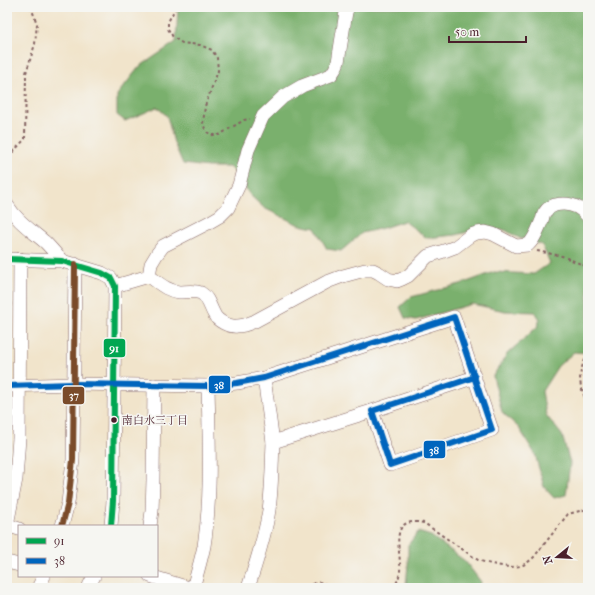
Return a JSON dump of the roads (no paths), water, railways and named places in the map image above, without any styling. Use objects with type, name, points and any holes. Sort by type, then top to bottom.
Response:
[{"type":"street","points":[[149,276],[151,264],[163,246],[220,216],[228,208],[239,185],[248,150],[263,116],[283,97],[302,86],[330,75],[335,69],[338,62],[348,7]]},
{"type":"street","points":[[149,276],[168,290],[200,293],[206,297],[214,316],[220,321],[229,325],[246,325],[256,322],[327,282],[343,276],[365,270],[373,270],[379,272],[388,279],[397,281],[408,276],[428,256],[455,247],[477,233],[485,232],[493,234],[516,246],[528,245],[534,238],[545,211],[552,206],[569,204],[583,211],[588,217]]},
{"type":"street","points":[[7,205],[22,224],[45,242],[62,260]]},
{"type":"street","points":[[18,529],[7,525],[16,479],[20,438],[13,386],[13,259],[62,260],[102,273],[111,278],[115,286],[113,501],[111,525]]},
{"type":"street","points":[[62,525],[68,503],[73,460],[75,264]]},
{"type":"street","points":[[115,286],[149,276]]},
{"type":"street","points":[[13,386],[73,384],[208,386],[238,383],[264,378],[454,317],[492,430],[390,465],[372,411]]},
{"type":"street","points":[[273,442],[475,377]]},
{"type":"street","points":[[248,588],[264,534],[269,511],[272,474],[273,442],[264,378]]},
{"type":"street","points":[[150,525],[153,480],[154,385]]},
{"type":"street","points":[[194,588],[204,547],[208,511],[208,386]]},
{"type":"street","points":[[7,562],[18,565]]},
{"type":"street","points":[[38,588],[44,577]]},
{"type":"street","points":[[88,588],[94,577]]},
{"type":"street","points":[[153,577],[190,588]]},
{"type":"place","name":"南白水三丁目","points":[[114,420]]}]
